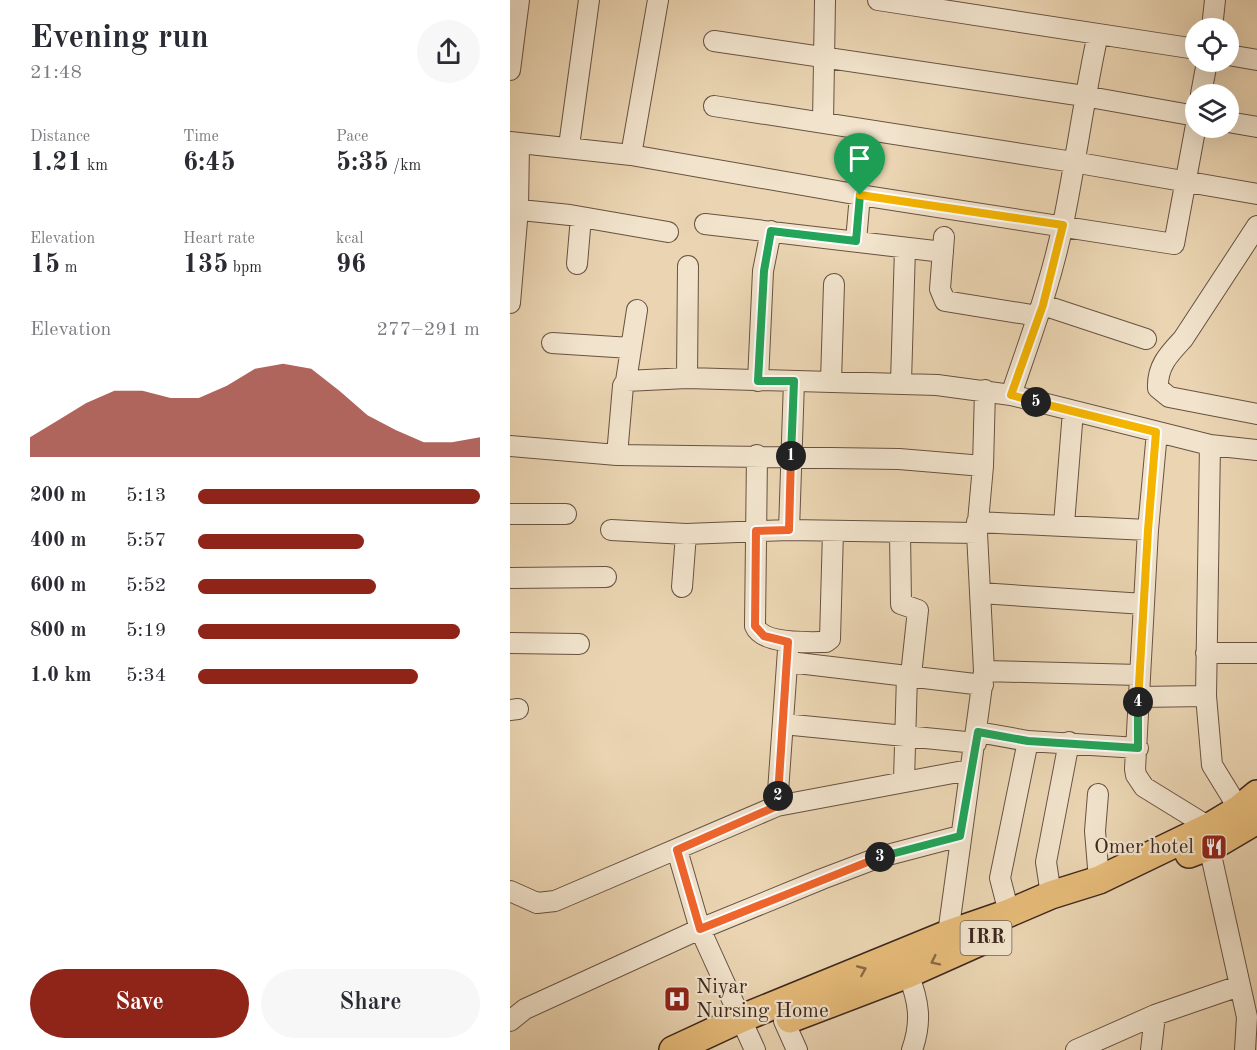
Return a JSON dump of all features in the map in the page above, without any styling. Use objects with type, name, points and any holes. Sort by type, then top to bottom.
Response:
[{"type":"highway","name":"IRR","points":[[673,1050],[748,1034],[908,974],[978,941],[1043,917],[1209,836],[1251,807]]},
{"type":"highway","name":"IRR","points":[[712,1050],[948,934],[1009,913],[1051,895],[1099,880],[1209,836]]},
{"type":"street","points":[[510,70],[519,0]]},
{"type":"street","points":[[569,146],[589,0]]},
{"type":"street","points":[[631,155],[658,0]]},
{"type":"street","points":[[823,122],[825,0]]},
{"type":"street","points":[[878,0],[1185,47]]},
{"type":"street","points":[[1213,18],[1215,0]]},
{"type":"street","points":[[1011,395],[1040,310],[1063,225],[1084,96],[1098,34]]},
{"type":"street","points":[[714,41],[1084,96],[1185,114]]},
{"type":"street","points":[[1239,57],[1257,60]]},
{"type":"street","points":[[714,106],[1073,162],[1257,194]]},
{"type":"street","points":[[1239,124],[1257,127]]},
{"type":"street","points":[[510,303],[514,143],[569,146],[631,155],[674,165],[1174,244],[1194,138]]},
{"type":"street","points":[[856,241],[860,195]]},
{"type":"street","points":[[514,209],[581,217],[668,232]]},
{"type":"street","points":[[577,264],[581,217]]},
{"type":"street","points":[[705,224],[905,248],[944,245],[940,289],[945,301],[1040,310],[1146,339]]},
{"type":"street","points":[[1257,226],[1183,339],[1159,369],[1158,381],[1158,388],[1169,397],[1257,414]]},
{"type":"street","points":[[758,381],[764,271],[771,231]]},
{"type":"street","points":[[902,382],[905,248]]},
{"type":"street","points":[[687,378],[688,266]]},
{"type":"street","points":[[831,381],[834,284]]},
{"type":"street","points":[[609,454],[626,381],[637,310]]},
{"type":"street","points":[[552,343],[631,348]]},
{"type":"street","points":[[626,381],[687,378],[902,382],[985,390],[1210,445],[1257,450]]},
{"type":"street","points":[[789,530],[794,381]]},
{"type":"street","points":[[948,934],[969,770],[977,738],[984,678],[977,528],[983,466],[985,390]]},
{"type":"street","points":[[1064,524],[1073,411]]},
{"type":"street","points":[[1156,432],[1139,675],[1136,775],[1144,787],[1209,836],[1239,986],[1252,1017],[1245,1050]]},
{"type":"street","points":[[1210,445],[1206,696],[1212,765],[1251,807]]},
{"type":"street","points":[[510,446],[609,454],[898,459],[983,466]]},
{"type":"street","points":[[757,455],[755,626],[764,636],[788,642],[826,642],[830,639],[833,531]]},
{"type":"street","points":[[510,514],[566,514]]},
{"type":"street","points":[[611,530],[686,534],[789,530],[900,533],[1064,524],[1148,530]]},
{"type":"street","points":[[900,533],[901,604],[918,610],[909,675],[904,738],[904,780]]},
{"type":"street","points":[[682,587],[686,534]]},
{"type":"street","points":[[510,578],[606,577]]},
{"type":"street","points":[[980,593],[1144,604]]},
{"type":"street","points":[[777,806],[789,662],[788,642]]},
{"type":"street","points":[[510,643],[579,644]]},
{"type":"street","points":[[1206,653],[1257,653]]},
{"type":"street","points":[[789,662],[909,675],[984,678],[1139,675]]},
{"type":"street","points":[[1138,697],[1206,696]]},
{"type":"street","points":[[783,724],[904,738],[977,738],[1138,748]]},
{"type":"street","points":[[1009,913],[1000,878],[1028,741]]},
{"type":"street","points":[[1051,895],[1046,862],[1069,742]]},
{"type":"street","points":[[518,895],[537,903],[555,902],[777,806],[904,780],[969,770]]},
{"type":"street","points":[[1098,794],[1095,831],[1099,880]]},
{"type":"street","points":[[517,1015],[700,929],[880,857],[960,836]]},
{"type":"street","points":[[677,850],[700,929],[748,1034]]},
{"type":"street","points":[[908,974],[919,1000],[916,1039],[912,1050]]},
{"type":"street","points":[[1082,1049],[1111,1042],[1155,1015],[1239,986]]},
{"type":"street","points":[[1151,1050],[1155,1015]]},
{"type":"street","points":[[784,1021],[797,1050]]},
{"type":"place","name":"Omer hotel","points":[[1214,847]]},
{"type":"place","name":"Niyar Nursing Home","points":[[677,999]]},
{"type":"route","points":[[860,195],[1063,225],[1043,305],[1011,395],[1156,432],[1139,675],[1138,748],[1028,741],[978,732],[969,770],[960,836],[880,857],[700,929],[677,850],[777,806],[789,662],[788,642],[764,636],[757,631],[755,626],[756,531],[789,530],[794,381],[758,381],[764,271],[771,231],[856,241],[860,195]]}]
